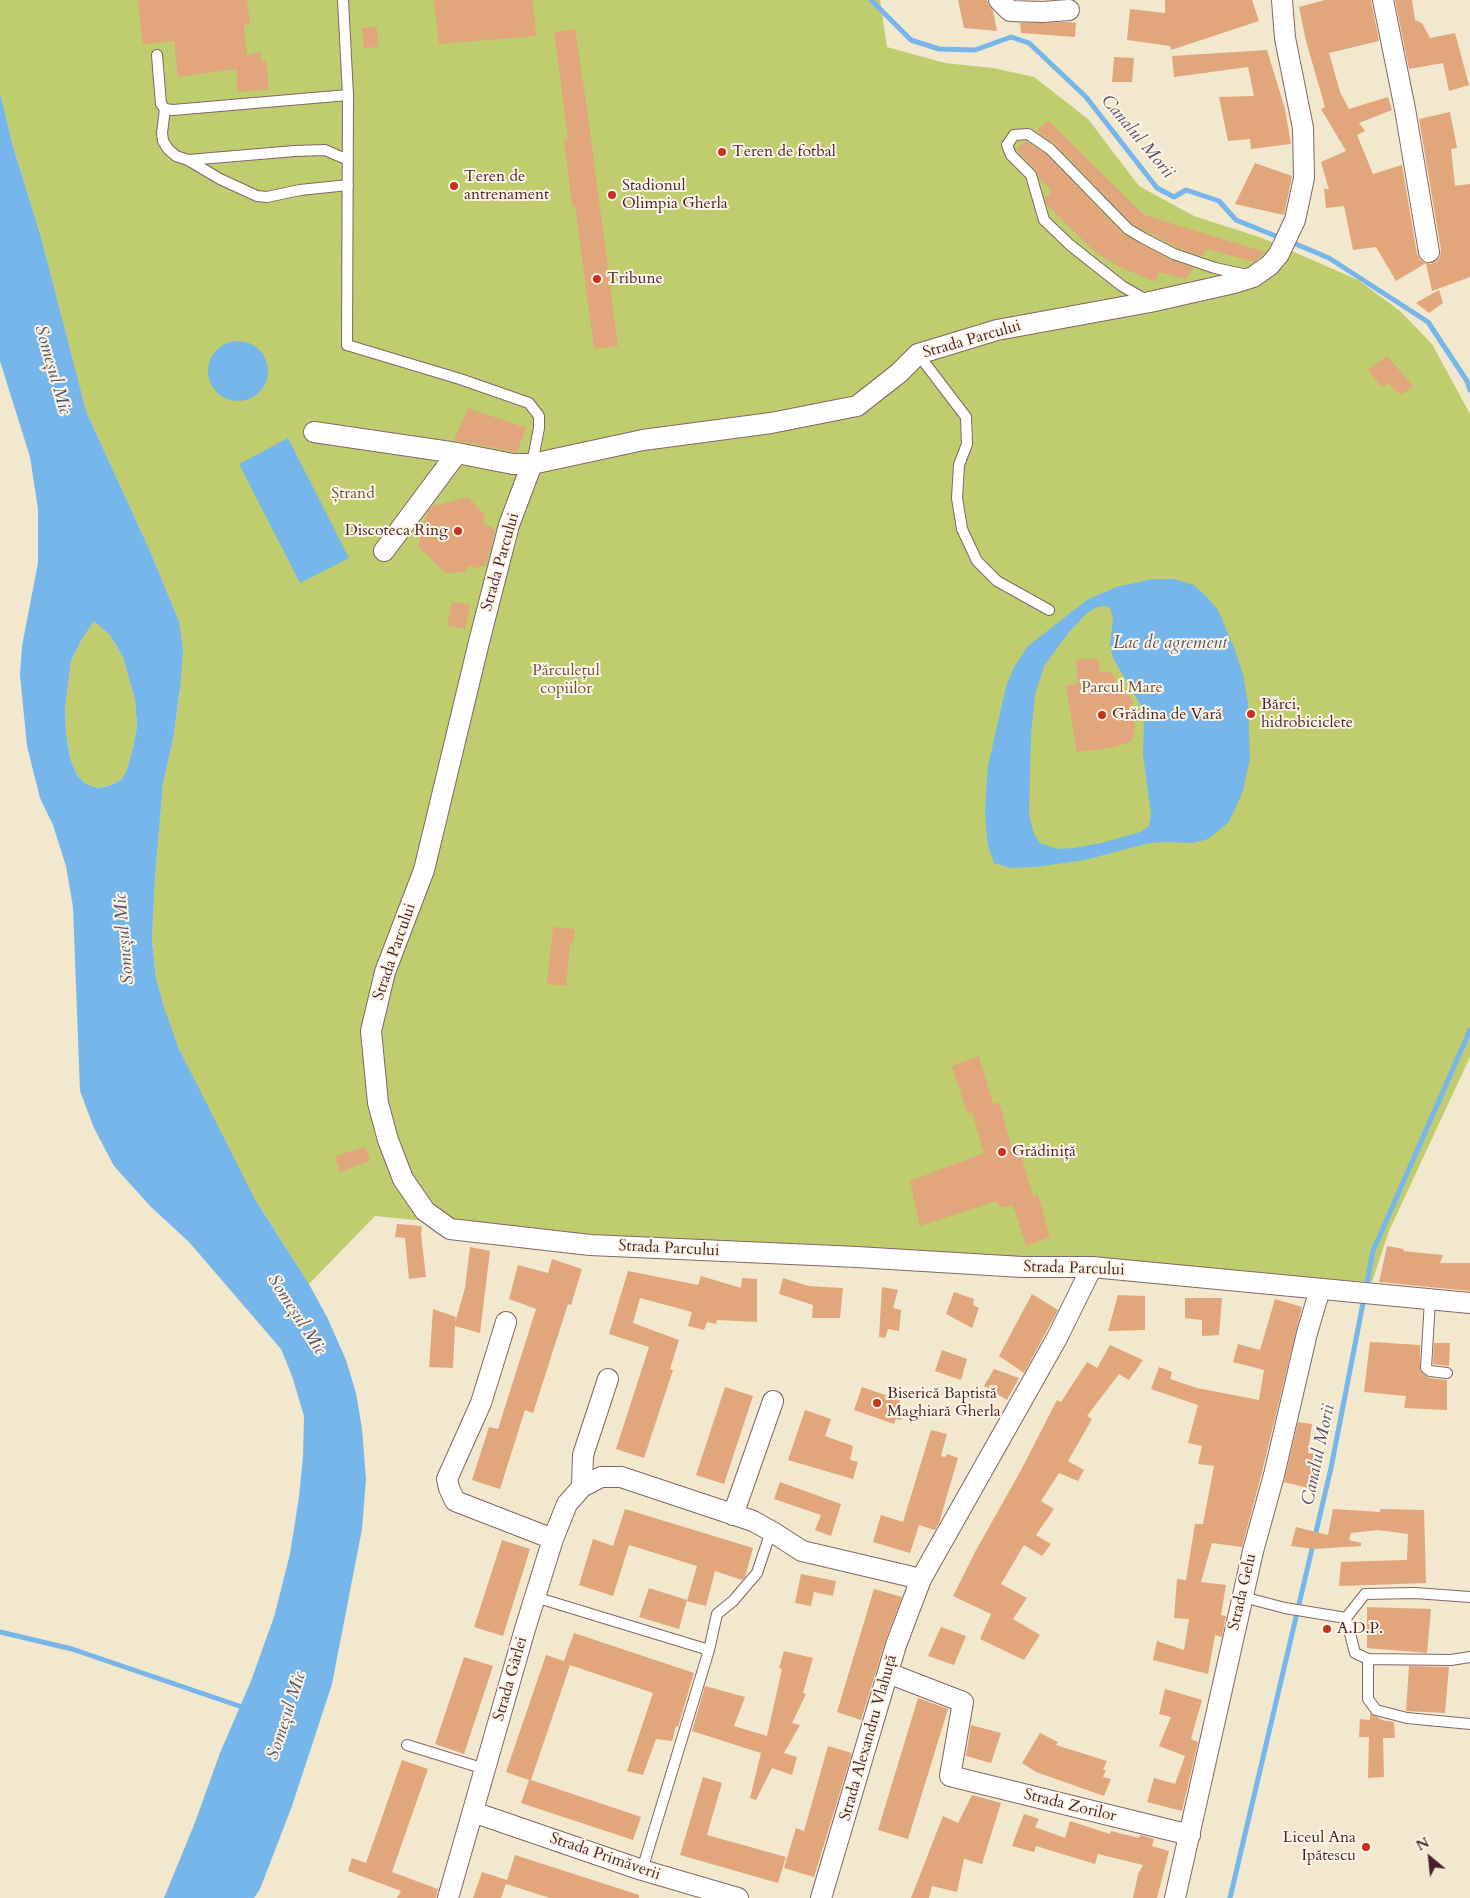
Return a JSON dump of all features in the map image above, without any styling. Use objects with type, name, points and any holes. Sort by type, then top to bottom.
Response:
[{"type":"street","points":[[999,0],[1010,11],[1043,12],[1069,10]]},
{"type":"street","name":"Strada Parcului","points":[[1282,0],[1285,38],[1303,128],[1304,178],[1295,220],[1279,254],[1270,265],[1252,276],[1234,283],[1150,302],[997,330],[918,354],[899,373],[857,406],[772,422],[643,440],[532,464],[510,524],[474,660],[424,870],[385,972],[371,1031],[378,1103],[388,1140],[403,1179],[425,1211],[450,1230],[590,1245],[857,1257],[1022,1267],[1092,1268],[1470,1303]]},
{"type":"street","points":[[1383,0],[1429,252]]},
{"type":"street","points":[[314,432],[457,453],[512,464],[532,464]]},
{"type":"street","points":[[384,551],[457,453]]},
{"type":"street","name":"Strada Alexandru Vlahuță","points":[[821,1898],[896,1645],[921,1579],[1057,1338],[1092,1268]]},
{"type":"street","name":"Strada Gelu","points":[[1175,1898],[1243,1597],[1307,1333],[1329,1290]]},
{"type":"street","points":[[506,1322],[482,1403],[447,1479],[455,1500],[553,1539]]},
{"type":"street","points":[[582,1487],[583,1455],[608,1378]]},
{"type":"street","points":[[773,1401],[733,1516],[754,1521],[802,1551],[921,1579]]},
{"type":"street","name":"Strada Gârlei","points":[[448,1898],[535,1597],[553,1539],[567,1504],[582,1487],[601,1477],[621,1478],[733,1516]]},
{"type":"street","name":"Strada Zorilor","points":[[888,1673],[963,1702],[950,1776],[1190,1835]]},
{"type":"street","name":"Strada Primăverii","points":[[473,1812],[642,1870],[690,1892],[738,1898]]},
{"type":"lane","points":[[343,0],[348,95],[348,345],[460,379],[529,403],[539,416],[539,428],[532,464]]},
{"type":"lane","points":[[157,55],[161,104],[165,109],[163,141],[176,156],[188,160],[220,179],[262,197],[300,190],[348,185]]},
{"type":"lane","points":[[165,109],[183,110],[348,95]]},
{"type":"lane","points":[[1150,302],[1115,280],[1070,245],[1044,220],[1031,175],[1012,155],[1007,145],[1014,135],[1028,134],[1050,149],[1128,229],[1143,238],[1190,260],[1252,276]]},
{"type":"lane","points":[[188,160],[295,150],[325,150],[348,160]]},
{"type":"lane","points":[[918,354],[966,417],[967,444],[959,465],[957,498],[962,530],[977,561],[997,582],[1049,610]]},
{"type":"lane","points":[[1430,1300],[1426,1368],[1430,1371],[1447,1373]]},
{"type":"lane","points":[[642,1870],[709,1650],[717,1614],[733,1601],[757,1573],[771,1531]]},
{"type":"lane","points":[[1346,1618],[1366,1594],[1415,1593],[1470,1597]]},
{"type":"lane","points":[[535,1597],[709,1650]]},
{"type":"lane","points":[[1243,1597],[1285,1608],[1346,1618]]},
{"type":"lane","points":[[1346,1618],[1355,1653],[1368,1659],[1451,1660],[1470,1657]]},
{"type":"lane","points":[[1368,1659],[1368,1698],[1376,1710],[1407,1718],[1470,1724]]},
{"type":"lane","points":[[407,1745],[487,1763]]},
{"type":"green space","name":"Parcul Mare","points":[[0,0],[880,0],[887,47],[945,63],[993,68],[1034,77],[1088,119],[1139,186],[1194,216],[1262,238],[1358,280],[1400,311],[1432,344],[1470,414],[1470,1057],[1389,1231],[1372,1282],[618,1240],[375,1216],[309,1284],[256,1201],[213,1118],[179,1049],[163,1005],[156,977],[152,941],[155,879],[163,784],[173,740],[180,689],[179,621],[150,551],[86,411],[41,237],[13,146],[0,93]]},
{"type":"green space","points":[[94,620],[110,635],[123,657],[135,700],[137,726],[133,748],[122,779],[109,786],[98,788],[86,784],[77,775],[70,758],[65,709],[71,661]]},
{"type":"water","name":"Someșul Mic","points":[[0,93],[13,146],[41,237],[86,411],[150,551],[179,621],[183,651],[180,689],[173,740],[163,784],[152,941],[156,977],[163,1004],[179,1049],[256,1201],[309,1284],[327,1317],[346,1360],[356,1393],[362,1429],[366,1479],[362,1529],[332,1684],[292,1806],[260,1889],[254,1898],[164,1898],[194,1825],[220,1753],[251,1681],[274,1617],[290,1554],[299,1497],[303,1457],[304,1416],[292,1376],[281,1349],[189,1242],[151,1207],[114,1166],[94,1128],[80,1091],[73,907],[66,866],[53,825],[40,798],[27,746],[20,675],[22,646],[38,563],[38,509],[30,457],[0,361]],"holes":[[[94,621],[110,635],[123,657],[135,700],[137,726],[133,748],[122,779],[109,786],[98,788],[86,784],[77,775],[70,758],[65,709],[71,661],[82,639]]]},
{"type":"water","points":[[232,341],[244,341],[255,346],[263,354],[268,365],[266,383],[255,396],[244,401],[232,401],[221,396],[213,388],[208,377],[208,365],[213,354],[221,346]]},
{"type":"water","points":[[288,438],[349,558],[300,583],[239,464]]},
{"type":"water","name":"Lac de agrement","points":[[1153,579],[1174,579],[1194,585],[1218,610],[1243,674],[1248,703],[1250,758],[1243,791],[1229,822],[1208,839],[1193,843],[1161,842],[1145,844],[1085,860],[1035,867],[1011,868],[994,863],[988,846],[986,827],[985,809],[988,766],[1006,687],[1014,667],[1028,646],[1087,600],[1116,587]],"holes":[[[1105,606],[1110,608],[1113,618],[1110,645],[1113,658],[1140,704],[1144,719],[1143,754],[1151,814],[1149,826],[1140,832],[1101,843],[1057,849],[1040,843],[1034,834],[1029,815],[1031,735],[1035,695],[1044,666],[1070,631],[1087,613],[1097,607]]]},
{"type":"building","points":[[138,0],[247,0],[250,25],[244,25],[247,55],[261,51],[261,61],[266,60],[269,90],[237,92],[237,69],[178,77],[174,41],[143,45]]},
{"type":"building","points":[[434,0],[533,0],[536,36],[439,44]]},
{"type":"building","points":[[958,0],[987,0],[993,11],[997,31],[964,28]]},
{"type":"building","points":[[1165,0],[1252,0],[1259,21],[1171,50],[1170,46],[1127,40],[1130,9],[1165,13]]},
{"type":"building","points":[[1325,0],[1371,0],[1379,41],[1329,53],[1340,92],[1349,109],[1388,97],[1392,110],[1359,123],[1365,131],[1357,135],[1373,174],[1402,165],[1417,254],[1420,260],[1426,263],[1396,281],[1376,247],[1353,250],[1344,206],[1326,208],[1324,188],[1329,190],[1321,162],[1346,151],[1321,109],[1325,107],[1306,41],[1299,7]]},
{"type":"building","points":[[1395,0],[1412,0],[1415,20],[1422,23],[1430,38],[1455,33],[1469,85],[1449,91],[1443,63],[1409,69]]},
{"type":"building","points":[[1020,23],[1076,23],[1075,37],[1021,33]]},
{"type":"building","points":[[377,27],[378,47],[364,48],[362,28]]},
{"type":"building","points":[[575,29],[618,346],[594,349],[575,206],[572,206],[564,139],[568,139],[554,32]]},
{"type":"building","points":[[1267,50],[1285,109],[1291,144],[1251,149],[1250,139],[1228,141],[1219,97],[1254,96],[1248,67],[1174,77],[1172,56]]},
{"type":"building","points":[[1114,57],[1134,58],[1132,82],[1112,82]]},
{"type":"building","points":[[1450,112],[1457,148],[1451,149],[1455,186],[1470,184],[1470,277],[1432,291],[1426,263],[1431,264],[1437,261],[1441,250],[1419,119]]},
{"type":"building","points":[[1049,121],[1144,215],[1265,252],[1254,262],[1207,249],[1202,256],[1177,248],[1132,224],[1055,144],[1036,131]]},
{"type":"building","points":[[1025,141],[1046,154],[1124,235],[1171,260],[1194,268],[1186,279],[1159,272],[1156,282],[1122,268],[1097,254],[1047,205],[1045,200],[1052,191],[1039,178],[1036,170],[1016,149]]},
{"type":"building","points":[[1255,163],[1292,176],[1284,215],[1235,204]]},
{"type":"building","points":[[1439,290],[1443,303],[1429,313],[1416,303]]},
{"type":"building","points":[[1387,356],[1413,386],[1401,395],[1388,383],[1382,387],[1368,370]]},
{"type":"building","points":[[468,408],[526,428],[517,452],[454,440]]},
{"type":"building","name":"Discoteca Ring","points":[[468,497],[485,515],[483,524],[492,527],[495,532],[487,562],[486,565],[477,568],[468,566],[466,572],[445,573],[418,546],[428,511],[433,506]]},
{"type":"building","points":[[452,602],[470,605],[465,629],[447,625]]},
{"type":"building","name":"Grădina de Vară","points":[[1097,658],[1100,673],[1110,671],[1115,678],[1118,694],[1126,693],[1132,699],[1135,730],[1131,742],[1112,748],[1077,752],[1066,686],[1078,683],[1076,660]]},
{"type":"building","points":[[553,927],[575,929],[573,943],[570,943],[566,986],[547,984]]},
{"type":"building","name":"Grădiniță","points":[[979,1056],[993,1104],[999,1102],[1013,1151],[1019,1148],[1033,1196],[1038,1195],[1050,1237],[1026,1246],[1013,1205],[1000,1208],[997,1201],[920,1226],[910,1181],[984,1153],[972,1113],[967,1113],[952,1066]]},
{"type":"building","points":[[365,1147],[370,1161],[340,1172],[335,1156]]},
{"type":"building","points":[[397,1224],[422,1226],[421,1234],[426,1277],[409,1279],[405,1238],[395,1237]]},
{"type":"building","points":[[1387,1246],[1404,1249],[1403,1251],[1443,1255],[1440,1263],[1470,1263],[1470,1291],[1379,1282]]},
{"type":"building","points":[[470,1247],[490,1251],[480,1333],[455,1326],[453,1368],[429,1367],[433,1309],[456,1317],[455,1323],[465,1288]]},
{"type":"building","points":[[552,1259],[582,1269],[571,1305],[568,1304],[533,1413],[525,1410],[500,1489],[472,1480],[489,1427],[498,1429],[536,1309],[509,1299],[518,1265],[548,1273]]},
{"type":"building","points":[[628,1271],[698,1285],[701,1276],[741,1288],[742,1278],[757,1279],[757,1322],[717,1320],[716,1324],[707,1322],[704,1330],[688,1326],[692,1312],[640,1298],[633,1323],[679,1340],[670,1369],[673,1370],[644,1458],[616,1449],[649,1347],[609,1334]]},
{"type":"building","points":[[783,1278],[808,1286],[843,1288],[840,1318],[812,1318],[813,1305],[779,1294]]},
{"type":"building","points":[[882,1287],[898,1290],[893,1308],[901,1310],[899,1331],[888,1329],[885,1338],[879,1337]]},
{"type":"building","points":[[954,1292],[974,1299],[973,1305],[979,1308],[972,1328],[946,1314]]},
{"type":"building","points":[[1032,1294],[1058,1310],[1024,1373],[999,1356]]},
{"type":"building","points":[[1118,1295],[1145,1296],[1145,1330],[1108,1331]]},
{"type":"building","points":[[1185,1298],[1222,1298],[1219,1335],[1202,1336],[1202,1320],[1185,1318]]},
{"type":"building","points":[[1275,1299],[1302,1307],[1262,1472],[1242,1547],[1212,1543],[1201,1582],[1226,1585],[1221,1615],[1226,1616],[1222,1637],[1215,1635],[1208,1674],[1153,1660],[1157,1641],[1184,1650],[1189,1619],[1174,1618],[1177,1579],[1186,1580],[1195,1524],[1203,1524],[1214,1466],[1198,1464],[1202,1446],[1188,1443],[1198,1405],[1151,1389],[1159,1367],[1172,1372],[1170,1379],[1197,1388],[1259,1400],[1264,1370],[1233,1362],[1238,1344],[1260,1350]]},
{"type":"building","points":[[1370,1342],[1420,1345],[1420,1371],[1429,1378],[1447,1380],[1447,1410],[1404,1408],[1406,1396],[1364,1392]]},
{"type":"building","points":[[1434,1343],[1450,1343],[1449,1366],[1433,1364]]},
{"type":"building","points":[[1110,1345],[1143,1360],[1129,1380],[1119,1374],[1087,1416],[1092,1419],[1068,1461],[1084,1470],[1078,1481],[1059,1473],[1041,1501],[1054,1509],[1036,1535],[1051,1544],[1042,1556],[1024,1545],[1001,1584],[1027,1598],[1013,1619],[1040,1635],[1024,1660],[980,1639],[991,1614],[953,1596],[1057,1400],[1061,1402],[1087,1362],[1097,1368]]},
{"type":"building","points":[[942,1350],[967,1359],[961,1380],[935,1371]]},
{"type":"building","points":[[994,1369],[1019,1378],[1007,1400],[984,1386]]},
{"type":"building","points":[[725,1387],[753,1396],[724,1484],[696,1475]]},
{"type":"building","points":[[862,1387],[900,1400],[898,1406],[905,1409],[901,1420],[896,1419],[894,1424],[854,1410]]},
{"type":"building","points":[[805,1410],[831,1419],[825,1436],[853,1446],[850,1460],[858,1462],[853,1479],[788,1460]]},
{"type":"building","points":[[1298,1422],[1312,1424],[1308,1453],[1318,1454],[1313,1489],[1284,1482]]},
{"type":"building","points":[[931,1430],[947,1434],[941,1456],[945,1457],[947,1454],[958,1458],[939,1523],[935,1530],[919,1525],[910,1553],[873,1542],[881,1515],[903,1522]]},
{"type":"building","points":[[780,1482],[841,1504],[831,1536],[815,1530],[821,1515],[774,1499]]},
{"type":"building","points":[[625,1509],[753,1548],[745,1577],[742,1580],[715,1571],[706,1606],[687,1601],[697,1566],[629,1545],[613,1596],[579,1585],[593,1539],[613,1546]]},
{"type":"building","points":[[1333,1509],[1380,1512],[1380,1509],[1424,1510],[1426,1583],[1339,1586],[1341,1562],[1407,1560],[1408,1534],[1378,1530],[1351,1533],[1349,1540],[1361,1543],[1361,1546],[1314,1549],[1291,1546],[1296,1527],[1328,1535]]},
{"type":"building","points":[[502,1540],[530,1549],[503,1636],[474,1627]]},
{"type":"building","points":[[801,1574],[836,1581],[833,1596],[814,1592],[811,1606],[795,1603]]},
{"type":"building","points":[[649,1588],[687,1600],[679,1629],[639,1617]]},
{"type":"building","points":[[874,1589],[902,1597],[885,1642],[861,1720],[837,1712]]},
{"type":"building","points":[[1367,1607],[1431,1609],[1427,1653],[1367,1648]]},
{"type":"building","points":[[941,1627],[966,1636],[954,1665],[928,1656]]},
{"type":"building","points":[[574,1633],[694,1673],[672,1741],[656,1739],[643,1775],[627,1771],[653,1693],[570,1665],[531,1780],[641,1817],[633,1840],[521,1803],[529,1780],[506,1772],[546,1655],[564,1661]]},
{"type":"building","points":[[784,1651],[813,1658],[803,1693],[806,1694],[792,1723],[800,1725],[784,1753],[797,1757],[792,1775],[772,1768],[756,1800],[750,1798],[761,1753],[692,1731],[705,1686],[745,1697],[734,1726],[767,1736],[782,1669],[779,1668]]},
{"type":"building","points":[[464,1657],[493,1666],[464,1754],[435,1744]]},
{"type":"building","points":[[1409,1666],[1449,1667],[1445,1713],[1406,1711]]},
{"type":"building","points":[[1165,1689],[1202,1700],[1191,1739],[1198,1742],[1182,1811],[1147,1802],[1154,1778],[1175,1784],[1185,1756],[1159,1746],[1171,1717],[1159,1714]]},
{"type":"building","points":[[918,1698],[948,1709],[908,1839],[878,1830]]},
{"type":"building","points":[[1370,1713],[1382,1720],[1394,1722],[1395,1738],[1383,1738],[1384,1777],[1368,1778],[1369,1737],[1359,1737],[1360,1719],[1370,1720]]},
{"type":"building","points":[[971,1725],[1001,1733],[991,1763],[966,1756]]},
{"type":"building","points":[[1040,1733],[1058,1742],[1056,1745],[1107,1761],[1103,1770],[1106,1770],[1103,1777],[1111,1779],[1104,1796],[1036,1772],[1022,1763]]},
{"type":"building","points":[[828,1746],[852,1753],[814,1877],[784,1868],[796,1828],[804,1831]]},
{"type":"building","points":[[402,1760],[428,1769],[392,1872],[438,1889],[436,1898],[397,1898],[401,1891],[348,1871],[352,1858],[366,1863]]},
{"type":"building","points":[[703,1777],[722,1783],[707,1835],[786,1857],[778,1883],[680,1855]]},
{"type":"building","points":[[972,1795],[1001,1803],[982,1864],[964,1859],[957,1892],[932,1886],[929,1898],[911,1898],[943,1816],[958,1823]]},
{"type":"building","points":[[1024,1814],[1039,1819],[1035,1827],[1065,1838],[1070,1821],[1110,1834],[1111,1831],[1139,1838],[1140,1835],[1154,1839],[1152,1846],[1169,1851],[1157,1898],[1133,1898],[1138,1874],[1143,1865],[1098,1854],[1095,1864],[1036,1846],[1034,1852],[1012,1846]]},
{"type":"building","points":[[515,1855],[639,1895],[639,1898],[550,1898],[506,1884],[501,1898],[473,1898],[482,1872],[507,1880]]},
{"type":"waterway","name":"Canalul Morii","points":[[871,0],[911,40],[939,49],[975,50],[1011,37],[1029,43],[1086,97],[1157,188],[1174,197],[1186,190],[1219,201],[1236,220],[1283,239]]},
{"type":"waterway","name":"Canalul Morii","points":[[1291,242],[1329,258],[1428,322],[1467,381],[1470,390]]},
{"type":"waterway","name":"Canalul Morii","points":[[1366,1288],[1373,1251],[1470,1030]]},
{"type":"waterway","name":"Canalul Morii","points":[[1230,1898],[1331,1468],[1364,1298]]},
{"type":"waterway","points":[[0,1632],[72,1649],[245,1708]]},
{"type":"place","name":"Teren de fotbal","points":[[722,152]]},
{"type":"place","name":"Teren de antrenament","points":[[454,186]]},
{"type":"place","name":"Stadionul Olimpia Gherla","points":[[612,195]]},
{"type":"place","name":"Tribune","points":[[597,279]]},
{"type":"place","name":"Discoteca Ring","points":[[458,531]]},
{"type":"place","name":"Bărci, hidrobiciclete","points":[[1251,714]]},
{"type":"place","name":"Grădina de Vară","points":[[1102,715]]},
{"type":"place","name":"Grădiniță","points":[[1002,1152]]},
{"type":"place","name":"Biserică Baptistă Maghiară Gherla","points":[[877,1403]]},
{"type":"place","name":"A.D.P.","points":[[1327,1629]]},
{"type":"place","name":"Liceul Ana Ipătescu","points":[[1366,1847]]},
{"type":"park label","name":"Ștrand","points":[[353,494]]},
{"type":"park label","name":"Părculețul copiilor","points":[[566,680]]}]
